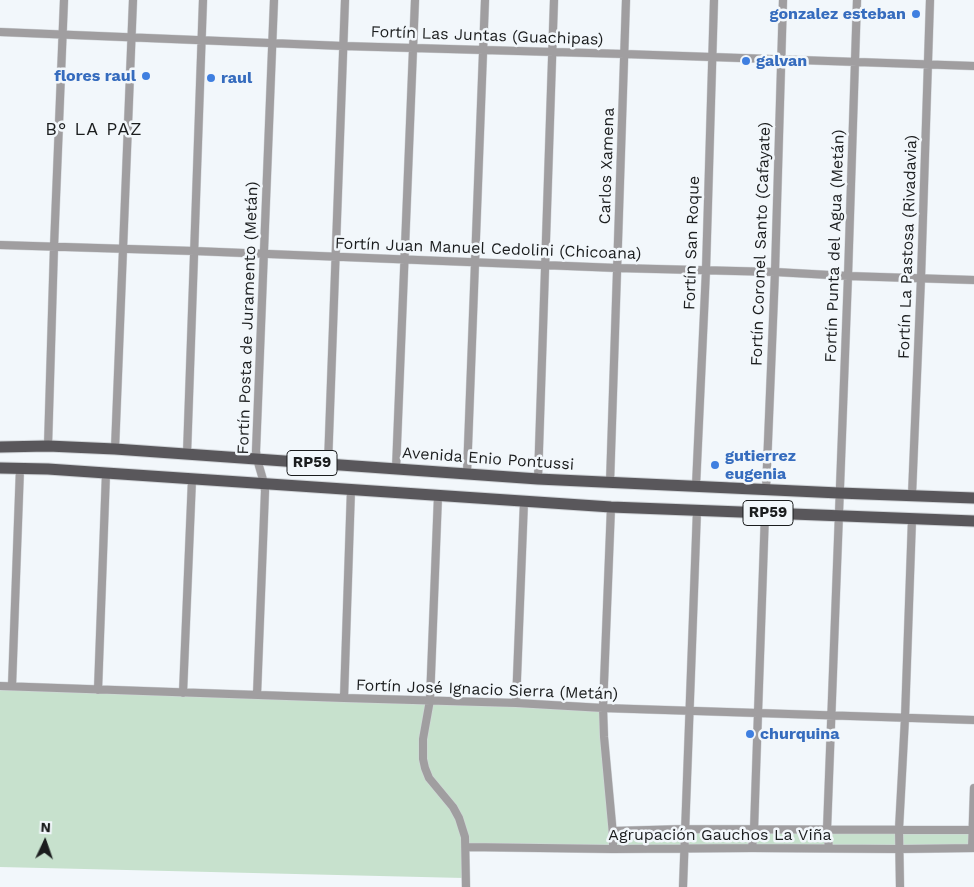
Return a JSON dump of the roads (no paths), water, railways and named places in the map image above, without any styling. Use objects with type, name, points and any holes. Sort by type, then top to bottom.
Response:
[{"type":"main road","name":"Avenida Enio Pontussi","points":[[0,447],[48,446],[115,449],[610,483],[974,498]]},
{"type":"main road","name":"RP59","points":[[0,468],[106,472],[611,507],[974,521]]},
{"type":"street","points":[[48,446],[64,0]]},
{"type":"street","points":[[115,449],[133,0]]},
{"type":"street","points":[[187,454],[203,0]]},
{"type":"street","name":"Fortín Posta de Juramento (Metán)","points":[[258,695],[265,491],[257,460],[256,441],[274,0]]},
{"type":"street","points":[[328,464],[345,0]]},
{"type":"street","points":[[396,469],[414,0]]},
{"type":"street","points":[[467,473],[485,0]]},
{"type":"street","points":[[538,479],[554,0]]},
{"type":"street","name":"Carlos Xamena","points":[[610,483],[626,0]]},
{"type":"street","name":"Fortín San Roque","points":[[696,486],[706,270],[714,0]]},
{"type":"street","name":"Fortín Coronel Santo (Cafayate)","points":[[766,490],[783,0]]},
{"type":"street","name":"Fortín Punta del Agua (Metán)","points":[[829,848],[827,830],[857,0]]},
{"type":"street","name":"Fortín La Pastosa (Rivadavia)","points":[[912,496],[930,0]]},
{"type":"street","name":"Fortín Las Juntas (Guachipas)","points":[[0,32],[343,46],[974,66]]},
{"type":"street","name":"Fortín Juan Manuel Cedolini (Chicoana)","points":[[0,245],[974,280]]},
{"type":"street","points":[[12,686],[20,468]]},
{"type":"street","points":[[98,690],[106,472]]},
{"type":"street","points":[[183,693],[192,479]]},
{"type":"street","points":[[344,698],[351,489]]},
{"type":"street","points":[[438,496],[430,700],[423,738],[423,759],[429,778],[453,807],[459,818],[465,837],[466,887]]},
{"type":"street","points":[[516,703],[524,502]]},
{"type":"street","points":[[611,507],[603,708],[613,849]]},
{"type":"street","points":[[683,887],[697,510]]},
{"type":"street","points":[[752,848],[765,513]]},
{"type":"street","points":[[900,887],[899,830],[912,518]]},
{"type":"street","name":"Fortín José Ignacio Sierra (Metán)","points":[[0,686],[974,720]]},
{"type":"street","points":[[973,848],[974,788]]},
{"type":"street","points":[[613,831],[685,829],[973,830]]},
{"type":"street","name":"Agrupación Gauchos La Viña","points":[[466,848],[973,848]]},
{"type":"place","name":"gonzalez esteban","points":[[916,14]]},
{"type":"place","name":"galvan","points":[[746,61]]},
{"type":"place","name":"flores raul","points":[[146,76]]},
{"type":"place","name":"raul","points":[[211,78]]},
{"type":"place","name":"gutierrez eugenia","points":[[715,465]]},
{"type":"place","name":"churquina","points":[[750,734]]},
{"type":"district","name":"B° LA PAZ","points":[[94,130]]}]
